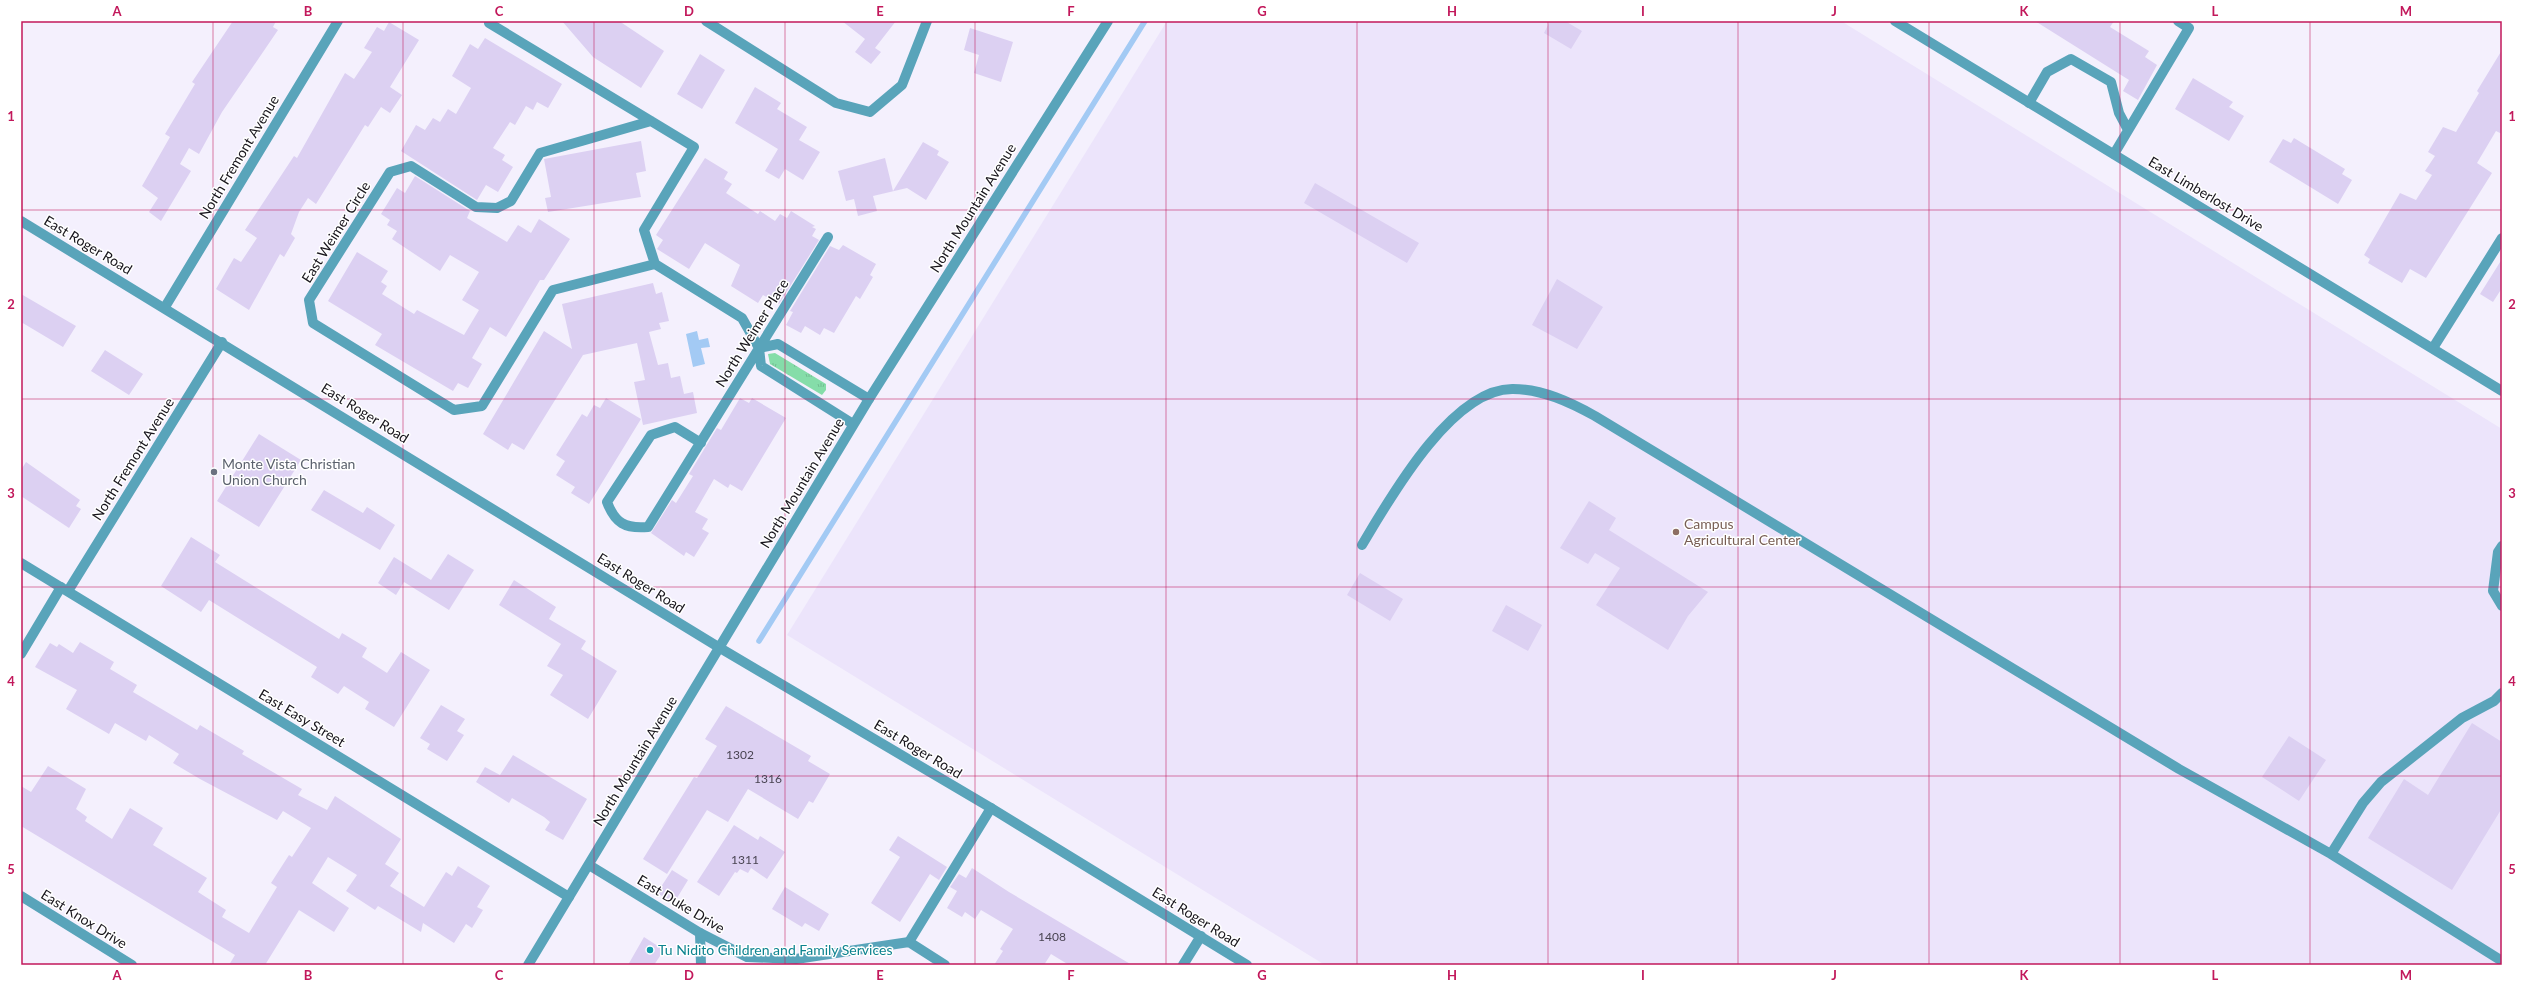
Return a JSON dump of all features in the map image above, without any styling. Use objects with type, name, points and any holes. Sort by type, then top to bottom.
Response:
[{"type":"street","name":"North Fremont Avenue","points":[[165,307],[338,21]]},
{"type":"street","points":[[706,21],[836,103],[870,112],[902,85],[927,21]]},
{"type":"street","name":"North Mountain Avenue","points":[[528,965],[720,648],[868,399],[1108,21]]},
{"type":"street","name":"East Limberlost Drive","points":[[1895,21],[2502,391]]},
{"type":"street","points":[[2114,154],[2189,28],[2178,21]]},
{"type":"street","points":[[489,23],[694,147],[644,230],[655,264],[742,318],[760,348],[761,366],[853,424]]},
{"type":"street","points":[[2029,103],[2047,72],[2070,59],[2111,82],[2119,113],[2128,130]]},
{"type":"street","name":"East Weimer Circle","points":[[651,121],[540,153],[511,201],[497,208],[476,207],[411,166],[390,172],[309,300],[313,323],[454,410],[482,406],[553,290],[655,264]]},
{"type":"street","name":"East Roger Road","points":[[21,221],[165,307],[720,648],[991,808],[1248,965]]},
{"type":"street","name":"North Weimer Place","points":[[701,443],[675,427],[651,435],[607,502],[613,516],[631,528],[648,527],[701,443],[760,348],[828,237]]},
{"type":"street","points":[[2433,348],[2502,238]]},
{"type":"street","name":"North Fremont Avenue","points":[[21,654],[222,342]]},
{"type":"street","points":[[760,348],[778,344],[868,399]]},
{"type":"street","points":[[1362,545],[1435,436],[1465,406],[1488,393],[1512,388],[1540,392],[1569,402],[1595,416],[2178,769],[2331,854],[2502,961]]},
{"type":"street","points":[[2502,546],[2498,552],[2493,591],[2502,606]]},
{"type":"street","name":"East Easy Street","points":[[21,563],[569,897]]},
{"type":"street","points":[[2331,854],[2363,803],[2381,782],[2462,718],[2502,694]]},
{"type":"street","points":[[946,965],[909,942],[991,808]]},
{"type":"street","name":"East Duke Drive","points":[[589,864],[700,933],[747,957],[796,959],[909,942]]},
{"type":"street","name":"East Knox Drive","points":[[21,896],[132,965]]},
{"type":"street","points":[[700,933],[701,965]]},
{"type":"street","points":[[1183,965],[1201,936]]},
{"type":"shaded area","name":"Campus Agricultural Center","points":[[1167,21],[1841,21],[2502,429],[2502,965],[1325,965],[787,635]]},
{"type":"green space","points":[[775,353],[826,384],[826,390],[822,395],[770,364],[768,354]]},
{"type":"water","points":[[697,331],[699,340],[708,338],[710,347],[701,348],[705,364],[693,367],[686,334]]},
{"type":"building","points":[[233,21],[276,21],[273,27],[278,30],[222,112],[199,154],[189,148],[180,164],[191,171],[161,221],[149,212],[158,198],[142,186],[170,137],[165,134],[195,84],[192,82]]},
{"type":"building","points":[[562,21],[619,21],[664,51],[641,88],[593,57]]},
{"type":"building","points":[[842,21],[896,21],[875,48],[881,52],[871,64],[855,52],[865,39]]},
{"type":"building","points":[[1550,21],[1565,21],[1582,31],[1571,49],[1544,33]]},
{"type":"building","points":[[2035,21],[2114,21],[2110,27],[2149,51],[2145,57],[2157,65],[2138,100],[2123,91],[2129,80]]},
{"type":"building","points":[[389,22],[419,40],[390,87],[402,95],[390,113],[381,107],[368,127],[365,125],[316,204],[308,198],[299,212],[291,234],[295,238],[284,257],[280,254],[249,310],[216,289],[234,258],[241,262],[257,238],[245,230],[294,156],[297,158],[345,73],[354,79],[372,52],[364,48],[377,27],[384,31]]},
{"type":"building","points":[[970,28],[1013,42],[1001,82],[974,73],[979,55],[964,50]]},
{"type":"building","points":[[485,38],[562,84],[548,108],[537,102],[533,110],[526,106],[515,125],[510,122],[493,148],[505,155],[502,160],[513,167],[498,192],[486,185],[477,200],[401,151],[416,125],[425,130],[433,118],[440,122],[448,109],[456,114],[471,88],[452,76],[470,44],[478,49]]},
{"type":"building","points":[[2502,50],[2502,134],[2496,131],[2477,163],[2492,173],[2426,278],[2410,269],[2402,283],[2368,263],[2370,259],[2364,255],[2400,193],[2416,200],[2432,175],[2425,171],[2435,156],[2428,152],[2443,127],[2456,132],[2479,93],[2477,91]]},
{"type":"building","points":[[700,54],[725,70],[702,109],[677,94]]},
{"type":"building","points":[[2193,78],[2233,102],[2229,107],[2244,116],[2229,141],[2175,109]]},
{"type":"building","points":[[755,87],[781,103],[777,109],[807,127],[799,140],[820,152],[803,180],[785,169],[779,179],[765,171],[778,149],[735,123]]},
{"type":"building","points":[[2294,138],[2345,169],[2342,174],[2352,180],[2338,204],[2269,162],[2283,139],[2291,143]]},
{"type":"building","points":[[641,141],[646,171],[636,173],[641,197],[548,212],[545,198],[551,197],[544,159]]},
{"type":"building","points":[[923,142],[939,151],[937,155],[949,162],[926,200],[907,188],[873,196],[877,211],[858,216],[854,199],[846,201],[838,171],[885,158],[893,191]]},
{"type":"building","points":[[705,158],[728,172],[724,179],[732,184],[726,193],[758,214],[760,211],[775,221],[780,214],[787,218],[791,211],[815,226],[812,227],[816,229],[812,236],[819,240],[779,304],[763,295],[758,303],[731,286],[740,265],[705,243],[689,269],[657,249],[663,240],[656,235]]},
{"type":"building","points":[[415,176],[470,211],[467,218],[507,242],[518,225],[531,233],[539,219],[570,239],[544,280],[540,280],[506,337],[490,327],[472,358],[482,364],[468,388],[458,383],[453,391],[375,345],[382,334],[328,301],[357,252],[388,271],[381,282],[387,286],[382,294],[414,314],[417,310],[464,335],[479,310],[462,300],[479,272],[450,255],[440,271],[392,239],[397,231],[387,225],[390,220],[381,214],[397,188],[405,193]]},
{"type":"building","points":[[1315,183],[1419,243],[1407,263],[1304,203]]},
{"type":"building","points":[[843,245],[876,264],[870,275],[873,277],[860,299],[856,296],[834,333],[824,328],[820,335],[805,326],[801,333],[786,325],[793,312],[790,311],[830,246],[839,250]]},
{"type":"building","points":[[2502,259],[2502,288],[2493,302],[2480,294]]},
{"type":"building","points":[[1557,279],[1603,307],[1577,349],[1532,325]]},
{"type":"building","points":[[653,283],[656,294],[662,292],[669,321],[659,323],[661,329],[649,332],[658,365],[668,363],[671,378],[680,376],[684,394],[693,392],[697,413],[643,425],[634,382],[645,380],[637,343],[583,355],[524,450],[512,443],[508,450],[483,434],[544,331],[572,349],[562,304]]},
{"type":"building","points":[[21,294],[76,326],[63,347],[21,322]]},
{"type":"building","points":[[105,350],[143,374],[129,395],[91,371]]},
{"type":"building","points":[[606,398],[641,419],[589,504],[571,493],[575,487],[556,475],[565,461],[556,455],[582,414],[587,417],[594,405],[600,408]]},
{"type":"building","points":[[740,398],[749,403],[752,398],[786,418],[742,491],[730,484],[728,488],[714,479],[695,512],[708,519],[702,529],[709,533],[694,557],[686,552],[684,556],[651,533],[672,500],[676,503],[693,476],[689,474],[717,428],[721,430]]},
{"type":"building","points":[[259,434],[301,460],[259,527],[217,501]]},
{"type":"building","points":[[26,462],[80,500],[76,506],[81,509],[69,528],[21,496],[21,470]]},
{"type":"building","points":[[324,490],[363,513],[367,507],[395,525],[380,550],[311,510]]},
{"type":"building","points":[[1589,501],[1616,518],[1609,530],[1708,592],[1688,616],[1668,650],[1596,605],[1620,568],[1595,553],[1588,564],[1560,548]]},
{"type":"building","points":[[191,537],[220,555],[215,562],[339,639],[342,633],[367,648],[362,657],[387,673],[401,652],[430,670],[394,727],[365,709],[369,702],[344,686],[338,694],[311,677],[317,667],[209,600],[201,612],[161,586]]},
{"type":"building","points":[[448,554],[474,570],[449,610],[404,582],[396,595],[378,583],[394,557],[431,580]]},
{"type":"building","points":[[1360,573],[1403,599],[1390,621],[1347,595]]},
{"type":"building","points":[[514,580],[556,607],[549,619],[586,641],[581,649],[617,671],[588,719],[550,695],[563,675],[547,666],[561,644],[499,605]]},
{"type":"building","points":[[1506,605],[1542,625],[1528,651],[1492,631]]},
{"type":"building","points":[[80,642],[114,662],[110,669],[137,685],[133,692],[197,730],[200,725],[244,751],[242,754],[302,789],[298,795],[327,810],[335,796],[401,839],[385,864],[399,873],[390,886],[424,907],[446,872],[452,876],[458,866],[490,886],[477,907],[483,910],[472,928],[466,924],[454,943],[423,923],[421,932],[378,906],[375,910],[346,891],[357,875],[328,857],[312,883],[349,908],[334,932],[299,910],[265,965],[229,965],[235,955],[21,826],[21,786],[31,792],[48,766],[86,789],[76,809],[87,817],[85,821],[112,839],[130,808],[163,828],[153,845],[207,878],[198,892],[226,910],[222,917],[249,933],[277,887],[271,883],[289,855],[292,857],[311,828],[283,811],[277,820],[200,779],[173,763],[179,754],[149,735],[146,741],[115,723],[109,734],[66,709],[77,690],[35,667],[50,643],[57,647],[59,644],[73,653]]},
{"type":"building","points":[[441,705],[465,719],[457,731],[464,735],[447,761],[427,749],[430,744],[420,738]]},
{"type":"building","points":[[726,706],[811,756],[808,761],[830,774],[813,803],[809,801],[798,819],[748,789],[728,822],[707,810],[667,874],[643,859],[694,777],[697,778],[717,746],[705,739]]},
{"type":"building","points":[[2472,723],[2502,742],[2502,808],[2452,890],[2368,838],[2404,779],[2428,795]]},
{"type":"building","points":[[2289,736],[2326,760],[2299,801],[2262,777]]},
{"type":"building","points":[[513,755],[587,799],[563,840],[545,830],[550,822],[544,817],[512,798],[509,803],[476,782],[485,767],[500,775]]},
{"type":"building","points":[[734,825],[758,840],[760,836],[785,852],[767,879],[751,868],[748,873],[740,869],[737,873],[735,872],[719,896],[697,882]]},
{"type":"building","points":[[898,836],[947,867],[939,880],[930,874],[900,922],[871,903],[900,857],[889,850]]},
{"type":"building","points":[[972,868],[1009,892],[1132,965],[1069,965],[1051,954],[1044,965],[994,965],[1003,951],[1000,949],[1013,929],[981,910],[975,919],[965,912],[962,917],[947,908],[957,891],[950,887],[959,874],[966,878]]},
{"type":"building","points":[[672,870],[688,880],[674,903],[657,893]]},
{"type":"building","points":[[785,887],[829,914],[819,931],[805,923],[802,927],[772,909]]},
{"type":"building","name":"Tu Nidito Children and Family Services","points":[[644,937],[664,950],[654,965],[628,965]]},
{"type":"waterway","points":[[759,641],[1145,21]]},
{"type":"place","name":"Monte Vista Christian Union Church","points":[[214,472]]},
{"type":"place","name":"Campus Agricultural Center","points":[[1676,532]]},
{"type":"place","name":"Tu Nidito Children and Family Services","points":[[650,950]]}]
